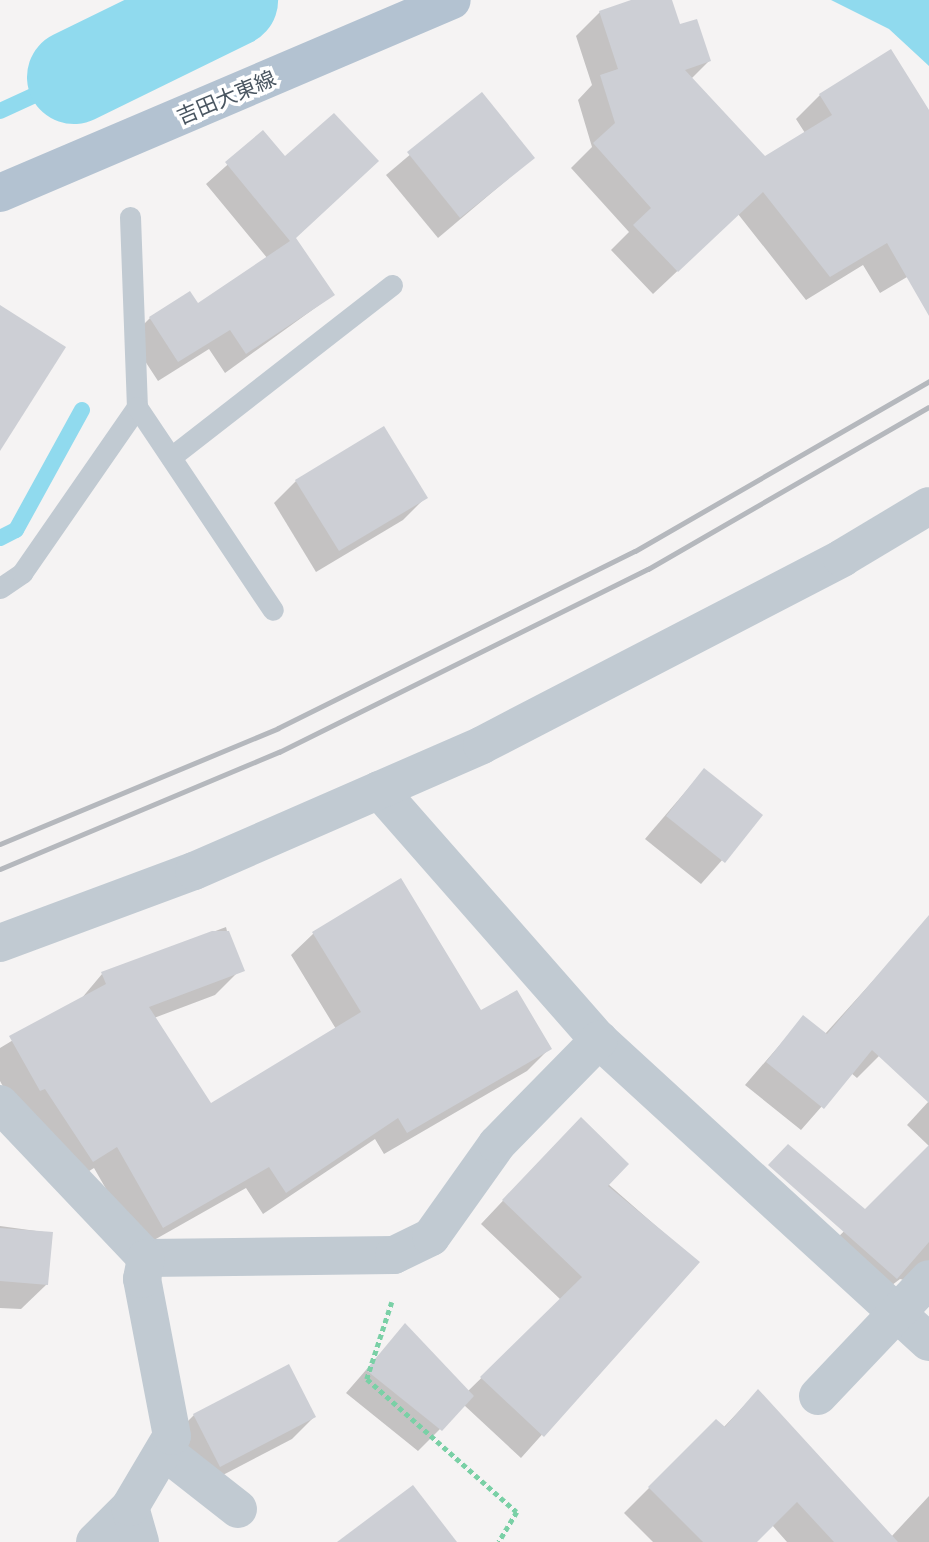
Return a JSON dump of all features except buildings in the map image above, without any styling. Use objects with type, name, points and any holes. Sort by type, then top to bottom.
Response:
[{"type":"main road","name":"吉田大東線","points":[[0,193],[452,0]]},
{"type":"street","points":[[0,943],[194,872],[482,746],[842,558],[929,506]]},
{"type":"street","points":[[379,790],[598,1040],[929,1342]]},
{"type":"street","points":[[0,1104],[146,1258],[394,1255],[431,1237],[497,1144],[598,1040]]},
{"type":"street","points":[[95,1542],[135,1525],[172,1436],[142,1279],[146,1258]]},
{"type":"street","points":[[818,1396],[900,1314],[929,1279]]},
{"type":"street","points":[[164,1451],[238,1509]]},
{"type":"lane","points":[[130,217],[137,407],[273,610]]},
{"type":"lane","points":[[171,457],[392,285]]},
{"type":"lane","points":[[0,588],[22,573],[137,407]]},
{"type":"path","points":[[394,1255],[394,1295],[367,1379],[517,1512],[499,1542]]},
{"type":"water","points":[[831,0],[929,0],[929,66],[889,29]]},
{"type":"waterway","points":[[74,77],[231,0]]},
{"type":"waterway","points":[[0,111],[74,77]]},
{"type":"waterway","points":[[0,538],[16,530],[82,410]]},
{"type":"railway","points":[[0,844],[278,728],[635,551],[929,381]]},
{"type":"railway","points":[[0,869],[279,752],[648,569],[929,407]]}]
